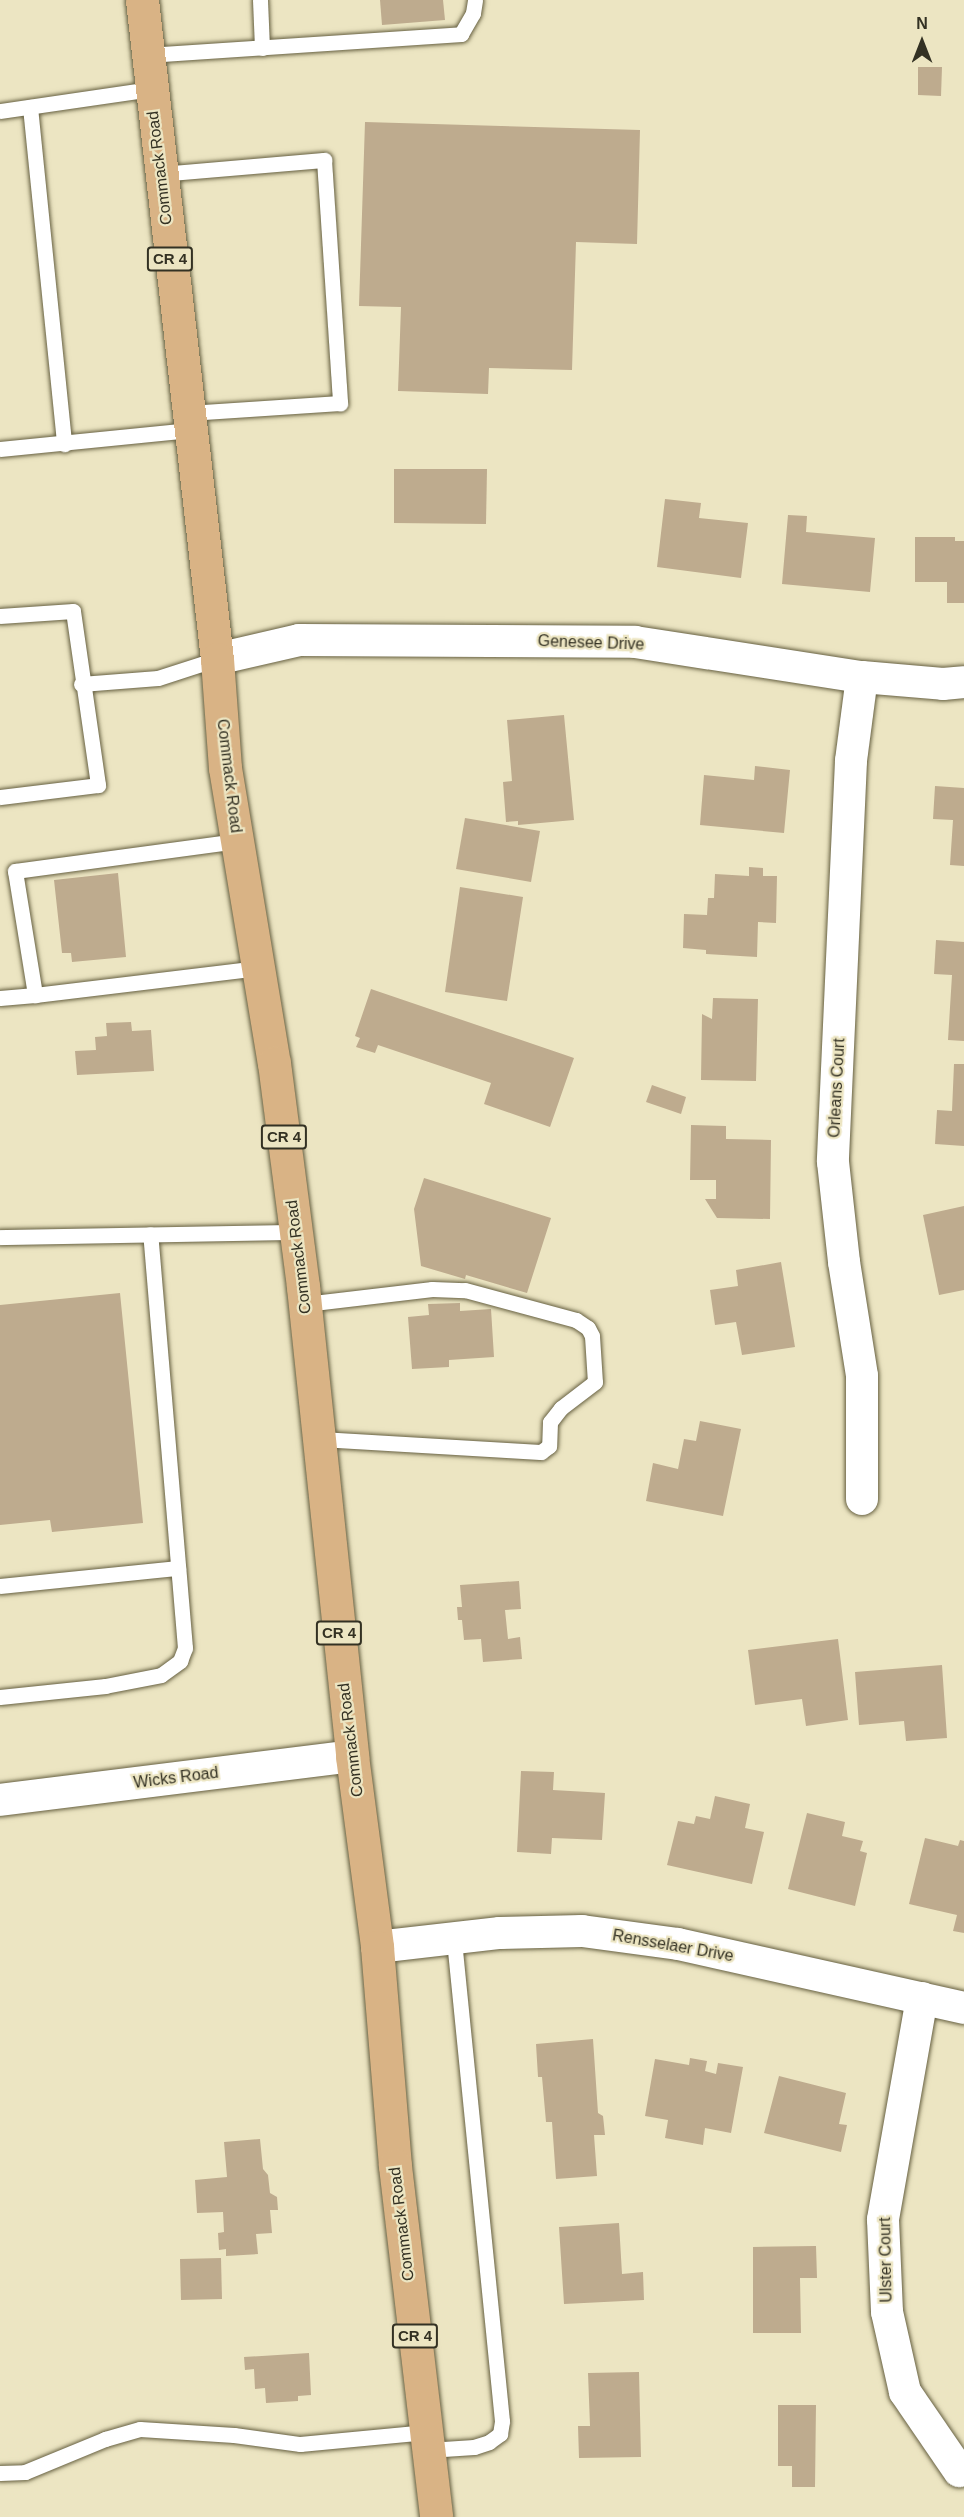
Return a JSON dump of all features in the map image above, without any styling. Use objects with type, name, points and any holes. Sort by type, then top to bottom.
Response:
[{"type":"main road","name":"Commack Road","points":[[142,0],[150,90],[217,659],[225,768],[274,1063],[296,1232],[352,1756],[377,1947],[395,2166],[436,2517]]},
{"type":"street","name":"Genesee Drive","points":[[217,659],[299,640],[635,642],[862,676],[943,684],[964,682]]},
{"type":"street","name":"Orleans Court","points":[[862,676],[851,761],[833,1161],[844,1262],[862,1376],[862,1499]]},
{"type":"street","name":"Wicks Road","points":[[0,1800],[352,1756]]},
{"type":"street","name":"Rensselaer Drive","points":[[377,1947],[500,1933],[582,1930],[678,1944],[964,2008]]},
{"type":"street","name":"Ulster Court","points":[[922,1998],[883,2220],[887,2312],[905,2392],[959,2470]]},
{"type":"lane","points":[[260,0],[262,48]]},
{"type":"lane","points":[[147,55],[461,34],[473,12],[475,0]]},
{"type":"lane","points":[[0,111],[150,90]]},
{"type":"lane","points":[[30,107],[64,444]]},
{"type":"lane","points":[[0,449],[64,444],[189,422],[340,404],[324,160],[160,174]]},
{"type":"lane","points":[[0,616],[73,610],[81,684],[98,785],[0,797]]},
{"type":"lane","points":[[81,684],[158,678],[217,659]]},
{"type":"lane","points":[[34,995],[15,871],[237,842]]},
{"type":"lane","points":[[0,998],[258,968]]},
{"type":"lane","points":[[0,1237],[296,1232]]},
{"type":"lane","points":[[0,1696],[105,1686],[161,1675],[180,1661],[185,1648],[150,1234]]},
{"type":"lane","points":[[304,1304],[432,1289],[465,1290],[576,1320],[588,1328],[592,1336],[595,1382],[561,1408],[550,1422],[549,1446],[541,1452],[319,1439]]},
{"type":"lane","points":[[0,1586],[178,1568]]},
{"type":"lane","points":[[0,2473],[25,2472],[105,2439],[140,2429],[234,2435],[300,2444],[427,2441],[474,2447],[489,2442],[500,2434],[502,2421],[454,1938]]},
{"type":"building","points":[[380,0],[443,0],[445,20],[382,25]]},
{"type":"building","points":[[918,67],[942,67],[941,96],[918,95]]},
{"type":"building","points":[[365,122],[640,130],[637,244],[576,242],[572,370],[489,368],[488,394],[398,391],[401,307],[359,306]]},
{"type":"building","points":[[394,469],[487,469],[486,524],[394,523]]},
{"type":"building","points":[[665,499],[701,503],[699,518],[748,523],[741,578],[657,567]]},
{"type":"building","points":[[788,515],[807,516],[806,532],[875,538],[870,592],[782,584]]},
{"type":"building","points":[[915,537],[955,537],[955,541],[964,541],[964,603],[947,603],[947,582],[915,582]]},
{"type":"building","points":[[564,715],[574,820],[518,825],[518,821],[506,822],[503,782],[512,781],[507,720]]},
{"type":"building","points":[[755,766],[790,770],[784,833],[700,825],[704,775],[754,780]]},
{"type":"building","points":[[935,786],[964,788],[964,866],[950,865],[953,820],[933,819]]},
{"type":"building","points":[[465,818],[540,831],[531,882],[456,869]]},
{"type":"building","points":[[749,867],[763,868],[763,876],[777,876],[776,923],[758,922],[757,957],[706,954],[706,950],[683,948],[684,914],[707,915],[708,898],[714,898],[715,874],[749,876]]},
{"type":"building","points":[[118,873],[126,957],[72,962],[71,953],[62,953],[54,880]]},
{"type":"building","points":[[460,887],[523,897],[507,1001],[445,992]]},
{"type":"building","points":[[936,940],[964,942],[964,1041],[948,1040],[952,975],[934,974]]},
{"type":"building","points":[[371,989],[574,1058],[550,1127],[484,1104],[491,1083],[378,1045],[375,1053],[356,1047],[360,1038],[355,1036]]},
{"type":"building","points":[[713,998],[758,999],[756,1081],[701,1080],[702,1014],[712,1019]]},
{"type":"building","points":[[131,1022],[132,1031],[151,1030],[154,1071],[77,1075],[75,1051],[96,1050],[95,1037],[107,1036],[106,1023]]},
{"type":"building","points":[[954,1064],[964,1064],[964,1146],[935,1144],[937,1110],[952,1111]]},
{"type":"building","points":[[652,1085],[686,1097],[681,1114],[646,1102]]},
{"type":"building","points":[[691,1125],[726,1126],[726,1139],[771,1140],[770,1219],[717,1218],[705,1199],[716,1199],[716,1180],[690,1180]]},
{"type":"building","points":[[424,1178],[551,1218],[527,1293],[466,1275],[465,1279],[421,1266],[414,1209]]},
{"type":"building","points":[[964,1206],[964,1290],[939,1295],[923,1215]]},
{"type":"building","points":[[781,1262],[795,1347],[742,1355],[736,1322],[715,1325],[710,1290],[738,1286],[736,1270]]},
{"type":"building","points":[[120,1293],[143,1523],[52,1532],[50,1520],[0,1525],[0,1305]]},
{"type":"building","points":[[460,1303],[460,1311],[491,1309],[494,1357],[449,1360],[449,1367],[412,1369],[408,1317],[429,1315],[428,1304]]},
{"type":"building","points":[[700,1421],[741,1429],[723,1516],[646,1501],[653,1463],[678,1469],[684,1439],[696,1441]]},
{"type":"building","points":[[519,1581],[521,1609],[505,1610],[508,1639],[520,1637],[522,1659],[483,1662],[481,1639],[464,1640],[462,1620],[458,1620],[457,1607],[462,1607],[460,1585]]},
{"type":"building","points":[[838,1639],[848,1720],[806,1726],[802,1699],[755,1705],[748,1650]]},
{"type":"building","points":[[942,1665],[947,1738],[906,1741],[904,1721],[859,1725],[855,1672]]},
{"type":"building","points":[[521,1771],[554,1772],[553,1790],[605,1793],[602,1840],[552,1838],[551,1854],[517,1852]]},
{"type":"building","points":[[715,1796],[750,1804],[745,1828],[764,1832],[752,1884],[667,1865],[678,1821],[694,1824],[696,1816],[710,1819]]},
{"type":"building","points":[[807,1813],[845,1822],[842,1836],[863,1841],[860,1851],[867,1853],[855,1906],[788,1889]]},
{"type":"building","points":[[925,1838],[958,1846],[960,1840],[964,1841],[964,1933],[953,1931],[957,1915],[909,1904]]},
{"type":"building","points":[[593,2039],[598,2113],[603,2116],[605,2135],[594,2135],[597,2176],[556,2179],[552,2122],[546,2122],[542,2077],[538,2077],[536,2044]]},
{"type":"building","points":[[690,2058],[707,2061],[705,2071],[716,2074],[718,2063],[743,2067],[731,2133],[705,2128],[703,2145],[665,2138],[668,2120],[645,2116],[655,2059],[689,2065]]},
{"type":"building","points":[[779,2076],[846,2093],[839,2124],[847,2125],[841,2152],[764,2133]]},
{"type":"building","points":[[260,2139],[263,2169],[268,2175],[270,2193],[277,2197],[278,2210],[270,2210],[272,2233],[256,2234],[258,2254],[226,2256],[226,2249],[219,2250],[218,2233],[224,2232],[223,2212],[197,2213],[195,2180],[227,2177],[224,2142]]},
{"type":"building","points":[[619,2223],[622,2274],[643,2272],[644,2300],[564,2304],[559,2227]]},
{"type":"building","points":[[816,2246],[817,2278],[800,2278],[801,2333],[753,2333],[753,2247]]},
{"type":"building","points":[[221,2258],[222,2299],[181,2300],[180,2259]]},
{"type":"building","points":[[309,2353],[311,2395],[298,2396],[298,2401],[266,2403],[265,2388],[255,2389],[254,2369],[245,2370],[244,2357]]},
{"type":"building","points":[[639,2372],[641,2457],[579,2458],[578,2426],[590,2426],[588,2373]]},
{"type":"building","points":[[778,2405],[816,2405],[815,2487],[792,2487],[792,2466],[778,2466]]}]
